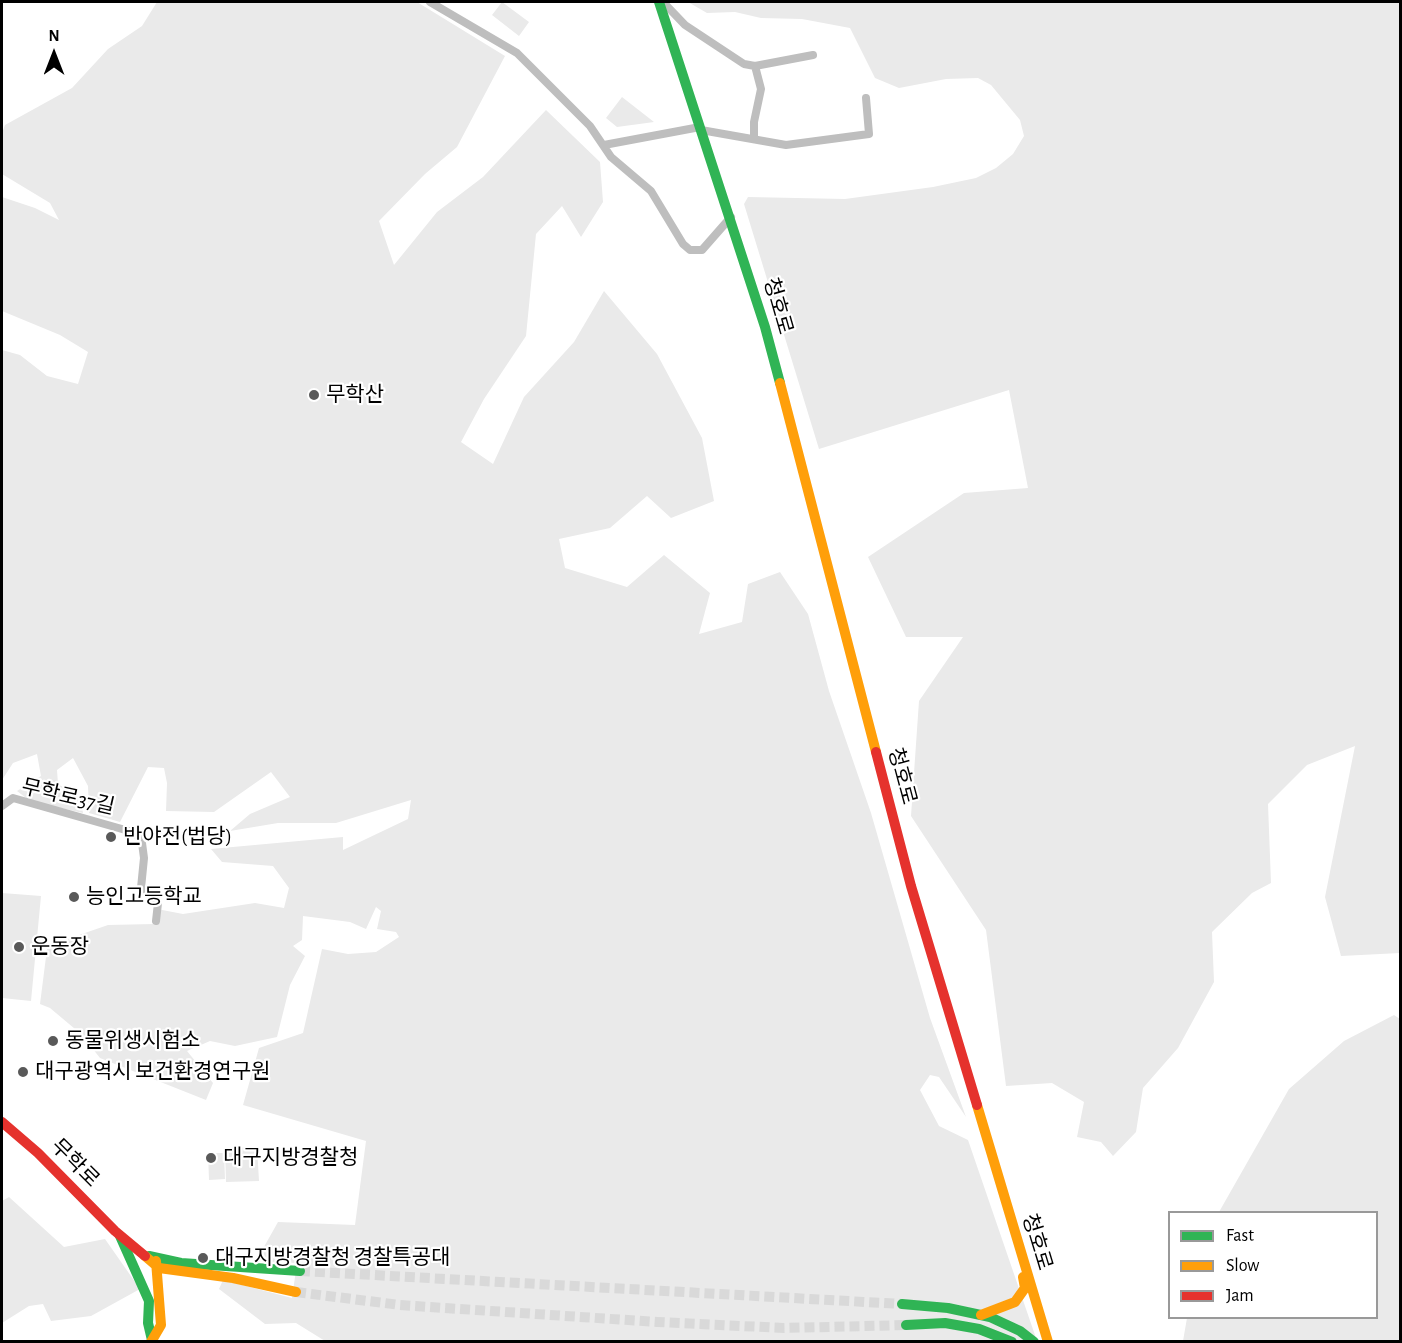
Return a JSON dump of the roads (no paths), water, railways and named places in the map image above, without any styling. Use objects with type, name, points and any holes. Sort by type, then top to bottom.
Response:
[{"type":"main road","name":"청호로","points":[[661,2],[765,327],[911,886],[1048,1341]]},
{"type":"main road","name":"무학로","points":[[2,1122],[38,1153],[119,1234],[157,1263],[300,1271]]},
{"type":"main road","name":"무학로","points":[[119,1234],[129,1261],[142,1281],[149,1301],[148,1323],[154,1341]]},
{"type":"main road","points":[[980,1315],[1016,1302],[1025,1288],[1021,1256]]},
{"type":"main road","points":[[154,1341],[161,1325],[157,1263],[296,1292]]},
{"type":"main road","points":[[902,1304],[948,1308],[980,1315],[1020,1331],[1034,1341]]},
{"type":"main road","points":[[906,1325],[945,1323],[978,1329],[1012,1341]]},
{"type":"street","points":[[430,2],[517,53],[590,126],[611,157],[651,191],[682,244],[690,250],[702,250],[731,218]]},
{"type":"street","name":"청호로","points":[[661,2],[686,25],[744,64],[754,66]]},
{"type":"street","points":[[754,139],[754,123],[761,88],[754,66],[813,55]]},
{"type":"street","points":[[604,145],[700,129],[786,145],[869,134],[866,98]]},
{"type":"street","name":"무학로37길","points":[[2,807],[13,798],[136,833],[142,843],[144,858],[141,888],[158,903],[156,921]]},
{"type":"tunnel","points":[[300,1271],[902,1304]]},
{"type":"tunnel","points":[[296,1292],[400,1305],[657,1322],[784,1328],[906,1325]]},
{"type":"place","name":"무학산","points":[[314,395]]},
{"type":"place","name":"반야전(법당)","points":[[111,837]]},
{"type":"place","name":"능인고등학교","points":[[74,897]]},
{"type":"place","name":"운동장","points":[[19,947]]},
{"type":"place","name":"동물위생시험소","points":[[53,1041]]},
{"type":"place","name":"대구광역시 보건환경연구원","points":[[23,1072]]},
{"type":"place","name":"대구지방경찰청","points":[[211,1158]]},
{"type":"place","name":"대구지방경찰청 경찰특공대","points":[[203,1258]]}]
